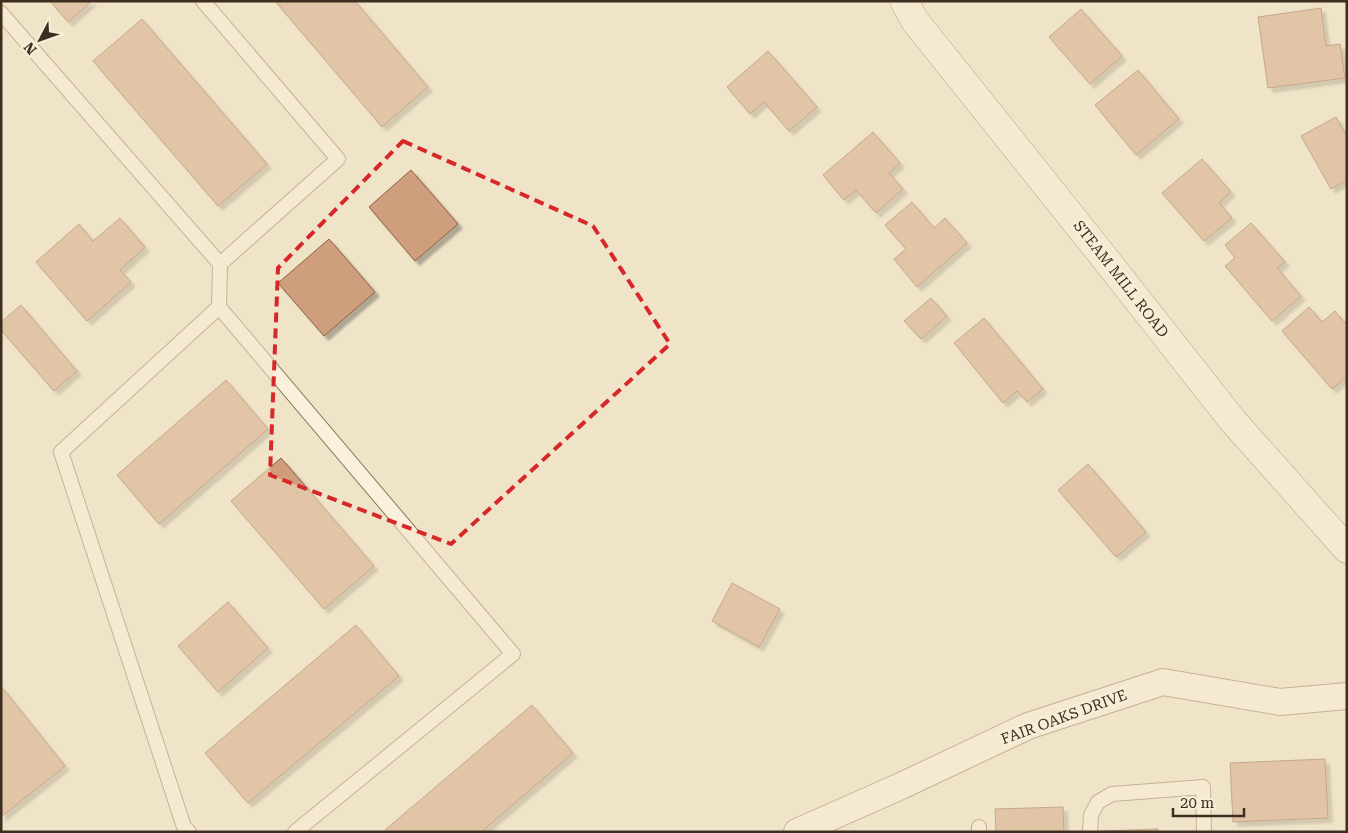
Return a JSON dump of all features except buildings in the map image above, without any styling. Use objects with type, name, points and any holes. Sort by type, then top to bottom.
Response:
[{"type":"street","name":"STEAM MILL ROAD","points":[[904,1],[915,21],[1234,422],[1347,549]]},
{"type":"street","name":"FAIR OAKS DRIVE","points":[[797,832],[901,786],[1028,726],[1163,682],[1280,702],[1347,696]]},
{"type":"lane","points":[[203,1],[338,158],[220,264]]},
{"type":"lane","points":[[1,13],[220,264],[219,307],[512,654],[296,832]]},
{"type":"lane","points":[[189,832],[184,828],[61,452],[219,307]]},
{"type":"lane","points":[[1090,832],[1090,815],[1098,802],[1112,794],[1203,787],[1204,832]]},
{"type":"highlighted area","points":[[403,141],[593,226],[670,344],[451,544],[270,475],[278,268]]}]
